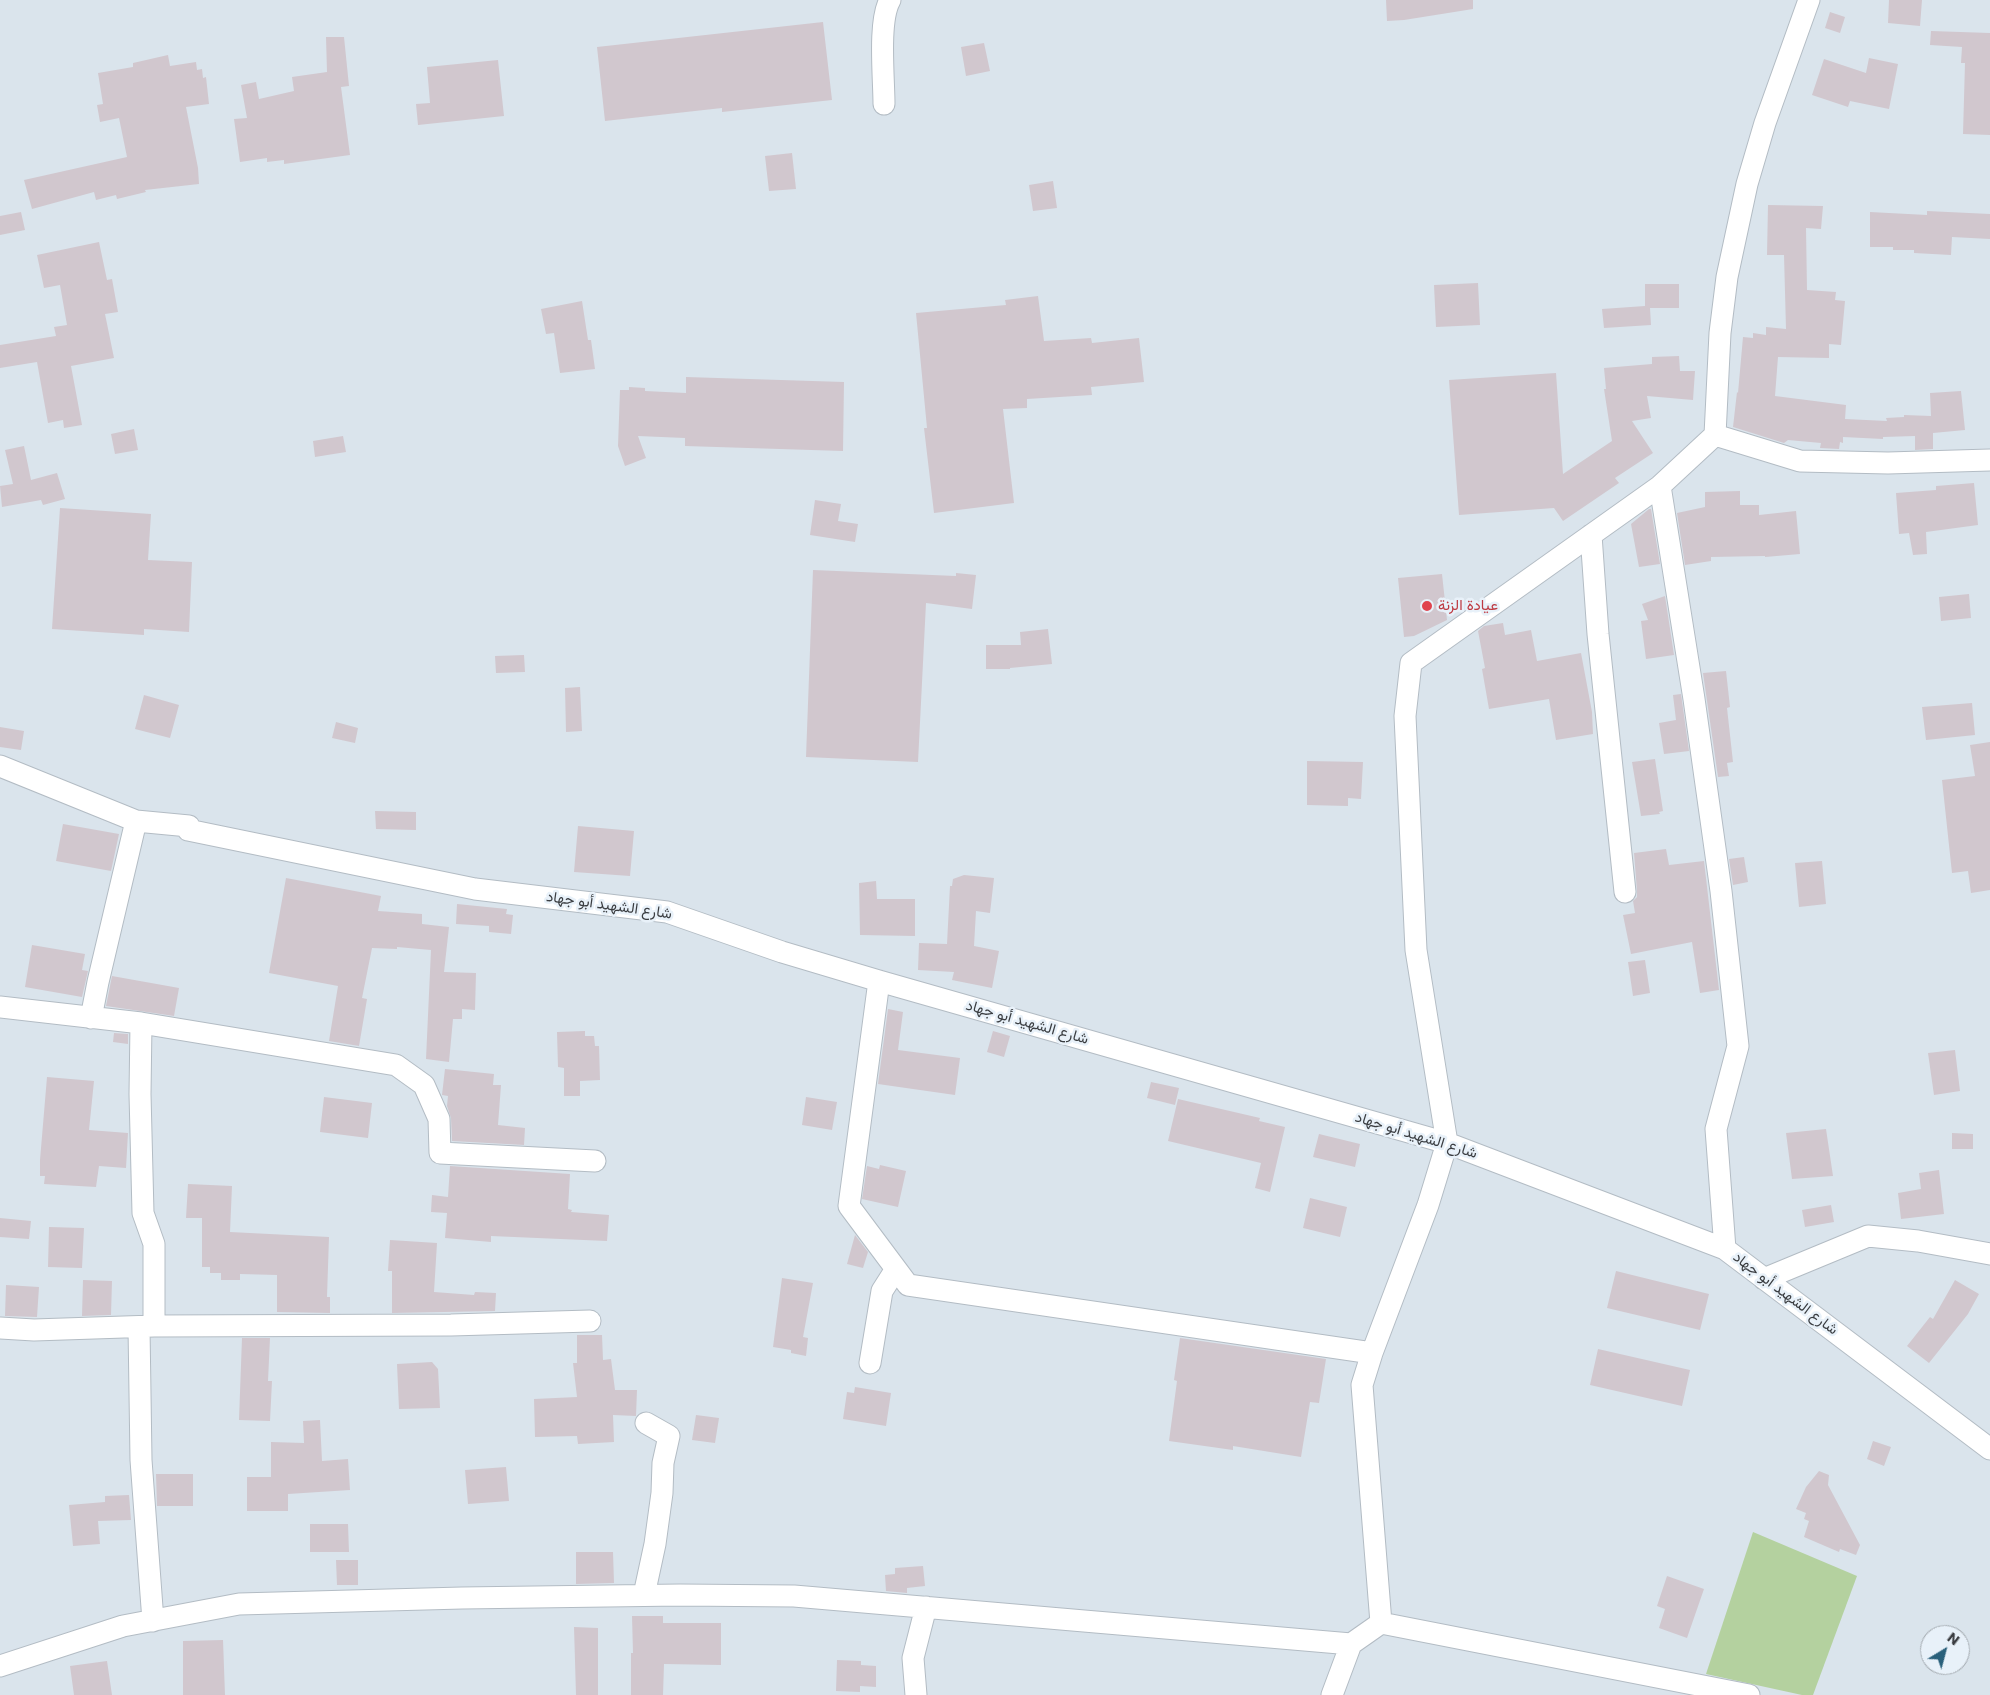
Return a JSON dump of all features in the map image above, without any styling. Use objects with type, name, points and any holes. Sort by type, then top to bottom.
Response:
[{"type":"street","points":[[884,104],[884,24],[886,7],[890,0]]},
{"type":"street","points":[[1381,1623],[1362,1384],[1428,1205],[1447,1143],[1416,950],[1405,716],[1411,663],[1660,486],[1715,435],[1722,314],[1727,277],[1747,184],[1765,123],[1809,0]]},
{"type":"street","points":[[1715,435],[1800,461],[1888,463],[1990,460]]},
{"type":"street","points":[[1660,486],[1694,699],[1721,891],[1738,1046],[1716,1129],[1726,1249]]},
{"type":"street","points":[[1591,535],[1598,634],[1625,892]]},
{"type":"street","name":"شارع الشهيد أبو جهاد","points":[[0,766],[136,821],[189,826],[188,830],[475,889],[667,912],[782,952],[878,981],[1447,1143],[1726,1249],[1990,1449]]},
{"type":"street","points":[[91,1018],[136,821]]},
{"type":"street","points":[[878,981],[848,1206],[908,1285],[1372,1353]]},
{"type":"street","points":[[0,1007],[141,1023],[396,1065],[424,1085],[439,1119],[440,1153],[595,1161]]},
{"type":"street","points":[[141,1023],[140,1094],[143,1213],[154,1244],[146,1326],[141,1460],[153,1621]]},
{"type":"street","points":[[1764,1278],[1868,1236],[1918,1241],[1990,1254]]},
{"type":"street","points":[[870,1363],[882,1291],[896,1269]]},
{"type":"street","points":[[0,1328],[34,1330],[146,1326],[450,1325],[590,1321]]},
{"type":"street","points":[[644,1595],[655,1544],[662,1494],[663,1463],[669,1436],[646,1424]]},
{"type":"street","points":[[0,1666],[123,1626],[239,1604],[644,1595],[794,1596],[1351,1644]]},
{"type":"street","points":[[916,1695],[913,1658],[926,1607]]},
{"type":"street","points":[[1332,1695],[1351,1644],[1381,1623],[1749,1695]]},
{"type":"green space","points":[[1753,1532],[1857,1576],[1813,1695],[1802,1695],[1706,1674]]},
{"type":"building","points":[[1386,0],[1473,0],[1473,9],[1387,21]]},
{"type":"building","points":[[1889,0],[1922,0],[1920,26],[1888,23]]},
{"type":"building","points":[[1830,12],[1845,17],[1840,33],[1825,28]]},
{"type":"building","points":[[823,22],[832,100],[722,112],[722,108],[605,121],[597,47]]},
{"type":"building","points":[[1931,31],[1990,33],[1990,135],[1963,134],[1965,63],[1961,63],[1962,47],[1930,45]]},
{"type":"building","points":[[326,37],[344,37],[349,86],[341,87],[350,155],[284,164],[284,160],[267,162],[267,158],[240,162],[234,119],[247,118],[241,85],[256,82],[259,99],[294,91],[292,77],[327,72]]},
{"type":"building","points":[[984,43],[990,71],[966,76],[961,47]]},
{"type":"building","points":[[168,55],[170,66],[196,62],[197,70],[202,69],[203,78],[206,77],[209,104],[186,107],[198,168],[199,184],[145,190],[146,192],[117,199],[116,195],[96,200],[94,192],[32,209],[24,180],[127,157],[119,118],[100,122],[97,105],[103,104],[98,73],[133,67],[133,63]]},
{"type":"building","points":[[1869,58],[1898,64],[1889,109],[1850,101],[1848,107],[1812,95],[1824,59],[1866,73]]},
{"type":"building","points":[[498,60],[504,116],[418,125],[416,104],[430,103],[427,67]]},
{"type":"building","points":[[792,153],[796,189],[769,191],[765,156]]},
{"type":"building","points":[[1053,181],[1057,208],[1033,211],[1029,185]]},
{"type":"building","points":[[1768,205],[1823,206],[1821,229],[1806,228],[1807,290],[1836,292],[1835,300],[1845,301],[1841,345],[1829,344],[1829,358],[1778,357],[1775,396],[1846,405],[1845,419],[1887,421],[1886,418],[1904,417],[1904,415],[1931,416],[1930,393],[1961,391],[1965,430],[1933,433],[1933,449],[1915,450],[1915,436],[1883,437],[1883,439],[1843,437],[1843,443],[1840,442],[1839,449],[1820,448],[1821,443],[1788,440],[1784,443],[1733,427],[1743,337],[1753,338],[1753,333],[1766,335],[1766,327],[1786,329],[1784,255],[1767,255]]},
{"type":"building","points":[[1927,211],[1990,214],[1990,239],[1952,237],[1951,255],[1914,253],[1914,250],[1893,250],[1893,247],[1870,247],[1870,212],[1927,215]]},
{"type":"building","points":[[21,212],[25,230],[0,235],[0,216]]},
{"type":"building","points":[[99,242],[107,280],[112,279],[118,312],[105,314],[114,358],[71,366],[82,425],[64,428],[63,420],[48,423],[37,362],[0,368],[0,345],[56,336],[54,327],[67,325],[60,285],[44,288],[37,255]]},
{"type":"building","points":[[1478,283],[1480,325],[1436,327],[1434,285]]},
{"type":"building","points":[[1645,284],[1679,284],[1679,308],[1650,308],[1651,325],[1604,328],[1602,309],[1645,306]]},
{"type":"building","points":[[1038,296],[1044,341],[1091,338],[1092,343],[1139,338],[1144,382],[1091,387],[1092,395],[1027,399],[1027,408],[1003,409],[1014,503],[934,513],[924,428],[927,428],[916,313],[1006,305],[1005,300]]},
{"type":"building","points":[[582,301],[588,340],[591,340],[595,369],[560,373],[554,333],[546,334],[541,309]]},
{"type":"building","points":[[1679,356],[1680,371],[1695,371],[1693,400],[1647,396],[1651,418],[1632,421],[1653,453],[1615,478],[1619,483],[1563,521],[1554,508],[1459,515],[1449,380],[1556,373],[1563,474],[1612,441],[1604,389],[1606,389],[1604,368],[1652,364],[1652,357]]},
{"type":"building","points":[[686,377],[844,382],[843,451],[685,446],[685,438],[638,436],[646,458],[625,466],[618,446],[620,390],[629,390],[629,387],[645,388],[645,391],[686,393]]},
{"type":"building","points":[[134,429],[138,450],[115,454],[111,434]]},
{"type":"building","points":[[343,436],[346,452],[315,457],[313,441]]},
{"type":"building","points":[[24,446],[31,480],[57,473],[65,499],[43,505],[41,500],[2,507],[0,486],[13,484],[5,450]]},
{"type":"building","points":[[1974,483],[1978,525],[1926,532],[1927,554],[1913,555],[1909,533],[1899,534],[1896,493],[1936,490],[1936,486]]},
{"type":"building","points":[[1740,491],[1740,505],[1759,505],[1759,515],[1796,511],[1800,554],[1765,557],[1711,557],[1711,561],[1685,565],[1677,513],[1705,507],[1705,492]]},
{"type":"building","points":[[815,500],[841,504],[838,521],[858,524],[855,542],[810,535]]},
{"type":"building","points":[[60,508],[151,514],[148,560],[192,562],[189,632],[144,629],[144,635],[52,629]]},
{"type":"building","points":[[1651,509],[1660,564],[1639,567],[1631,524]]},
{"type":"building","points":[[813,570],[956,576],[956,573],[976,575],[972,609],[926,603],[918,762],[806,757]]},
{"type":"building","points":[[1442,574],[1447,620],[1414,636],[1404,637],[1398,578]]},
{"type":"building","points":[[1969,594],[1971,618],[1941,621],[1939,597]]},
{"type":"building","points":[[1665,596],[1674,655],[1646,659],[1641,621],[1648,620],[1642,604]]},
{"type":"building","points":[[1503,623],[1505,635],[1531,630],[1537,661],[1581,653],[1592,712],[1593,734],[1556,740],[1549,699],[1489,709],[1482,669],[1485,668],[1478,631],[1484,626]]},
{"type":"building","points":[[1048,629],[1052,664],[1010,669],[986,669],[986,645],[1021,645],[1020,632]]},
{"type":"building","points":[[524,655],[525,672],[496,673],[495,656]]},
{"type":"building","points":[[1726,671],[1730,707],[1727,708],[1733,762],[1727,763],[1729,776],[1718,777],[1703,673]]},
{"type":"building","points":[[580,687],[582,731],[566,732],[565,688]]},
{"type":"building","points":[[1681,694],[1689,751],[1664,754],[1659,723],[1676,720],[1673,695]]},
{"type":"building","points":[[144,695],[179,705],[170,738],[135,729]]},
{"type":"building","points":[[1972,703],[1975,735],[1926,740],[1922,707]]},
{"type":"building","points":[[336,722],[358,728],[355,743],[332,738]]},
{"type":"building","points":[[0,727],[24,731],[21,750],[0,747]]},
{"type":"building","points":[[1990,742],[1990,890],[1971,893],[1968,871],[1952,873],[1942,780],[1975,776],[1970,745]]},
{"type":"building","points":[[1655,759],[1663,811],[1659,812],[1660,814],[1641,816],[1632,762]]},
{"type":"building","points":[[1307,761],[1363,762],[1361,799],[1348,798],[1348,806],[1307,805]]},
{"type":"building","points":[[375,811],[416,812],[416,830],[376,829]]},
{"type":"building","points":[[63,824],[119,834],[111,871],[56,861]]},
{"type":"building","points":[[578,826],[634,831],[630,876],[574,872]]},
{"type":"building","points":[[1666,849],[1669,865],[1704,861],[1719,990],[1700,993],[1692,942],[1631,954],[1623,915],[1635,913],[1633,901],[1637,897],[1637,891],[1634,853]]},
{"type":"building","points":[[1744,857],[1748,882],[1733,885],[1729,859]]},
{"type":"building","points":[[1822,861],[1826,904],[1799,907],[1795,863]]},
{"type":"building","points":[[964,875],[994,878],[990,913],[976,911],[974,946],[999,951],[992,988],[952,980],[954,972],[918,970],[919,943],[947,944],[950,886],[952,886],[953,879]]},
{"type":"building","points":[[286,878],[381,896],[378,911],[422,914],[422,924],[449,927],[444,972],[476,973],[475,1010],[462,1009],[462,1019],[453,1019],[449,1062],[426,1059],[431,950],[397,947],[397,949],[372,948],[362,998],[367,999],[359,1046],[329,1041],[338,986],[269,973]]},
{"type":"building","points":[[876,881],[877,899],[915,899],[915,936],[860,935],[859,883]]},
{"type":"building","points":[[457,904],[507,909],[506,914],[513,915],[511,934],[489,932],[489,926],[456,924]]},
{"type":"building","points":[[32,945],[85,954],[82,970],[88,971],[82,997],[25,987]]},
{"type":"building","points":[[1645,960],[1650,993],[1633,996],[1628,962]]},
{"type":"building","points":[[112,976],[179,988],[174,1016],[106,1006]]},
{"type":"building","points":[[888,1009],[903,1012],[898,1050],[960,1058],[955,1095],[878,1084]]},
{"type":"building","points":[[585,1031],[585,1036],[594,1036],[595,1046],[599,1046],[600,1080],[580,1081],[580,1096],[564,1096],[564,1068],[558,1067],[557,1032]]},
{"type":"building","points":[[993,1031],[1010,1036],[1004,1057],[987,1052]]},
{"type":"building","points":[[114,1033],[128,1034],[128,1044],[113,1042]]},
{"type":"building","points":[[1955,1050],[1960,1091],[1934,1095],[1928,1053]]},
{"type":"building","points":[[445,1069],[494,1074],[493,1085],[501,1085],[498,1125],[525,1128],[524,1145],[452,1141],[451,1118],[447,1106],[448,1096],[442,1095]]},
{"type":"building","points":[[47,1077],[94,1081],[89,1130],[128,1133],[126,1168],[99,1166],[96,1187],[44,1184],[45,1176],[40,1176],[40,1160]]},
{"type":"building","points":[[1151,1082],[1179,1088],[1175,1105],[1147,1098]]},
{"type":"building","points":[[324,1097],[372,1103],[368,1138],[320,1132]]},
{"type":"building","points":[[806,1097],[837,1102],[832,1130],[802,1125]]},
{"type":"building","points":[[1178,1099],[1260,1118],[1259,1121],[1285,1127],[1270,1192],[1255,1188],[1261,1163],[1168,1141]]},
{"type":"building","points":[[1826,1129],[1833,1176],[1792,1179],[1786,1133]]},
{"type":"building","points":[[1952,1133],[1973,1134],[1973,1149],[1952,1149]]},
{"type":"building","points":[[1319,1134],[1360,1144],[1355,1167],[1313,1157]]},
{"type":"building","points":[[880,1165],[906,1171],[898,1207],[862,1199],[867,1166],[879,1169]]},
{"type":"building","points":[[450,1166],[570,1174],[568,1209],[572,1210],[571,1212],[609,1215],[607,1241],[491,1236],[491,1242],[445,1238],[447,1213],[431,1212],[432,1195],[448,1197]]},
{"type":"building","points":[[1939,1170],[1944,1214],[1901,1219],[1898,1193],[1921,1189],[1919,1173]]},
{"type":"building","points":[[188,1184],[232,1186],[230,1232],[329,1237],[327,1297],[330,1297],[330,1313],[277,1312],[277,1275],[240,1274],[240,1280],[221,1280],[221,1273],[210,1273],[210,1267],[202,1267],[202,1218],[186,1218]]},
{"type":"building","points":[[1310,1198],[1347,1207],[1340,1237],[1303,1228]]},
{"type":"building","points":[[1831,1205],[1834,1222],[1805,1227],[1802,1210]]},
{"type":"building","points":[[0,1218],[31,1221],[29,1239],[0,1237]]},
{"type":"building","points":[[49,1227],[84,1228],[82,1268],[48,1267]]},
{"type":"building","points":[[855,1235],[868,1252],[863,1268],[847,1264]]},
{"type":"building","points":[[390,1240],[437,1243],[434,1292],[474,1295],[475,1292],[496,1293],[495,1311],[392,1313],[392,1271],[388,1271]]},
{"type":"building","points":[[1616,1271],[1709,1294],[1700,1330],[1607,1308]]},
{"type":"building","points":[[782,1278],[813,1283],[803,1337],[808,1338],[806,1356],[791,1353],[791,1350],[773,1347]]},
{"type":"building","points":[[83,1280],[112,1281],[111,1315],[82,1316]]},
{"type":"building","points":[[1955,1280],[1979,1294],[1968,1314],[1929,1363],[1907,1346],[1930,1317],[1933,1319]]},
{"type":"building","points":[[6,1285],[39,1287],[37,1317],[5,1316]]},
{"type":"building","points":[[577,1335],[602,1335],[603,1360],[611,1359],[615,1390],[637,1390],[636,1416],[613,1415],[614,1442],[578,1444],[577,1436],[535,1437],[534,1399],[577,1397],[573,1363],[577,1363]]},
{"type":"building","points":[[242,1338],[270,1338],[268,1381],[272,1381],[270,1421],[239,1420]]},
{"type":"building","points":[[1180,1338],[1326,1359],[1319,1403],[1310,1402],[1301,1457],[1233,1446],[1233,1450],[1169,1441],[1177,1381],[1174,1380]]},
{"type":"building","points":[[1598,1349],[1690,1370],[1682,1406],[1590,1385]]},
{"type":"building","points":[[432,1362],[438,1369],[440,1408],[399,1409],[397,1364]]},
{"type":"building","points":[[855,1387],[891,1393],[886,1426],[843,1419],[847,1392],[854,1393]]},
{"type":"building","points":[[696,1415],[719,1418],[715,1443],[692,1440]]},
{"type":"building","points":[[320,1420],[322,1461],[348,1459],[350,1490],[288,1494],[288,1511],[247,1511],[247,1477],[271,1477],[271,1442],[304,1443],[303,1421]]},
{"type":"building","points":[[1873,1441],[1891,1447],[1884,1466],[1867,1459]]},
{"type":"building","points":[[506,1467],[509,1501],[468,1504],[465,1470]]},
{"type":"building","points":[[1819,1471],[1829,1475],[1828,1485],[1860,1545],[1856,1555],[1840,1549],[1839,1552],[1804,1537],[1809,1521],[1804,1519],[1806,1513],[1796,1509],[1806,1487]]},
{"type":"building","points":[[156,1474],[193,1474],[193,1506],[157,1506]]},
{"type":"building","points":[[129,1495],[131,1520],[98,1521],[100,1544],[73,1546],[69,1505],[105,1502],[105,1496]]},
{"type":"building","points":[[310,1524],[348,1524],[349,1552],[310,1552]]},
{"type":"building","points":[[576,1552],[613,1552],[614,1583],[576,1584]]},
{"type":"building","points":[[336,1560],[358,1560],[358,1585],[337,1585]]},
{"type":"building","points":[[923,1566],[925,1586],[907,1588],[907,1593],[886,1591],[885,1575],[895,1574],[895,1568]]},
{"type":"building","points":[[1667,1576],[1704,1589],[1687,1638],[1659,1628],[1665,1609],[1657,1606]]},
{"type":"building","points":[[632,1616],[663,1616],[663,1623],[721,1623],[721,1665],[664,1664],[663,1695],[631,1695]]},
{"type":"building","points":[[574,1627],[598,1628],[598,1695],[576,1695]]},
{"type":"building","points":[[223,1640],[225,1695],[183,1695],[183,1641]]},
{"type":"building","points":[[837,1660],[861,1661],[861,1665],[876,1666],[876,1687],[860,1686],[860,1692],[836,1691]]},
{"type":"building","points":[[107,1661],[112,1695],[74,1695],[70,1666]]},
{"type":"place","name":"عيادة الزنة","points":[[1427,606]]}]
